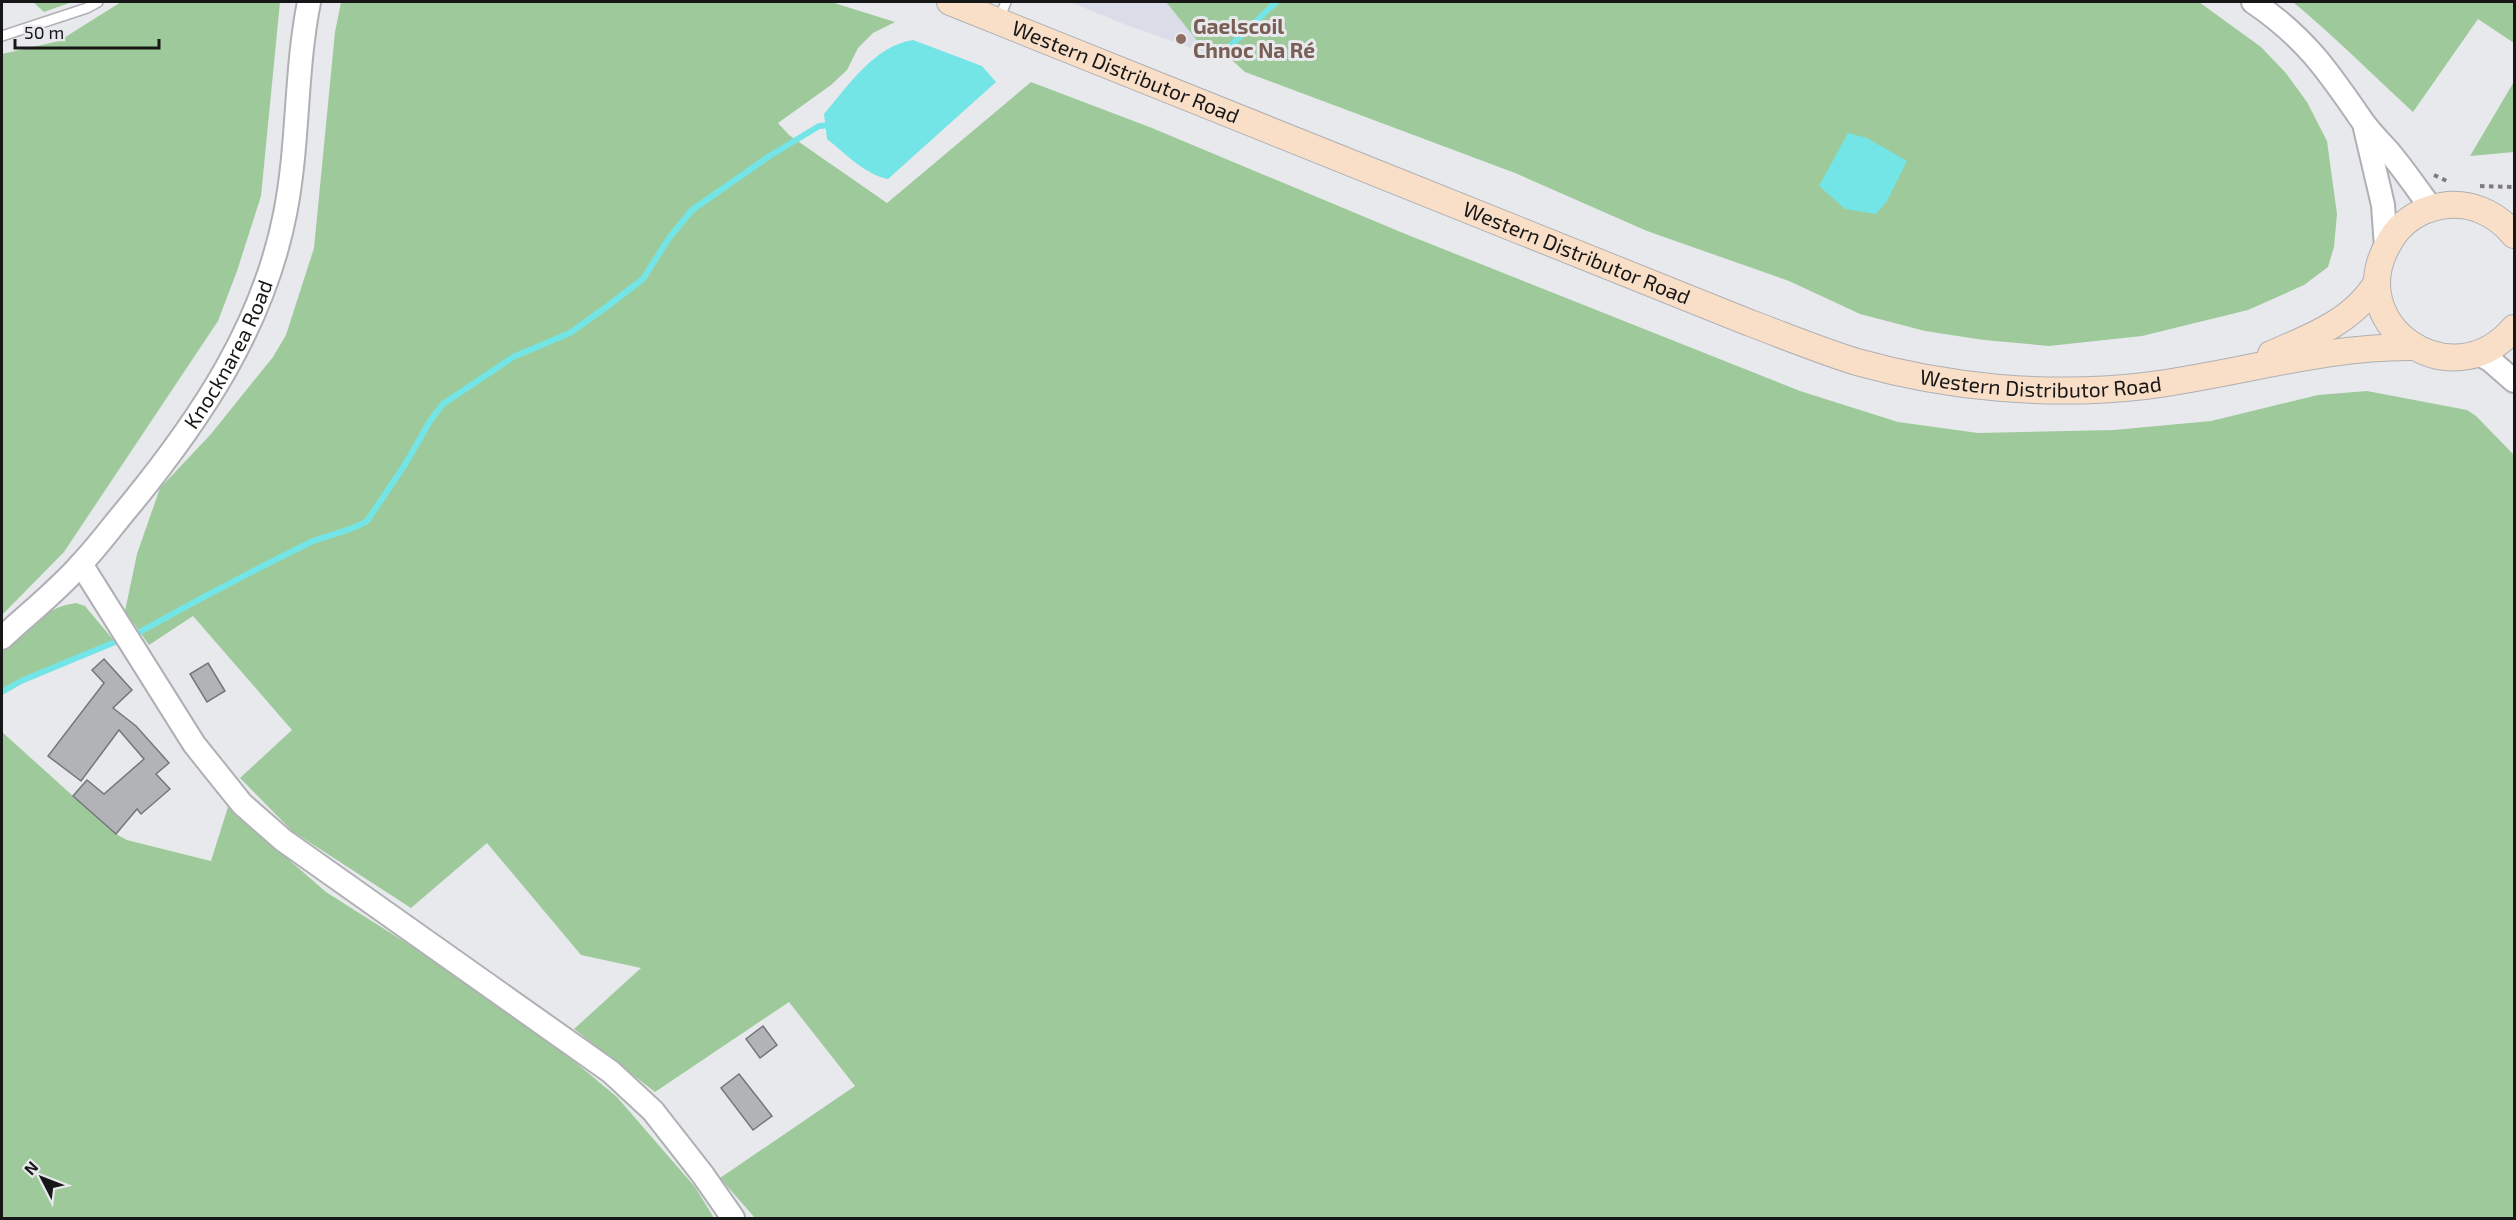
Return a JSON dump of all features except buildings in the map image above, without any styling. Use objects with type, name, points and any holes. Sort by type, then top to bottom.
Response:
[{"type":"main road","name":"Western Distributor Road","points":[[950,2],[1002,11],[1750,323],[1858,362],[1914,376],[1971,385],[2058,391],[2144,386],[2355,350],[2414,347]]},
{"type":"main road","points":[[2514,209],[2484,211],[2458,205],[2431,208],[2400,227],[2386,247],[2378,270],[2377,282],[2378,294],[2387,319],[2398,334],[2426,353],[2445,358],[2479,354],[2504,340],[2514,328]]},
{"type":"main road","points":[[2484,211],[2505,225],[2514,235]]},
{"type":"main road","name":"Western Distributor Road","points":[[2229,371],[2289,347],[2343,319],[2364,302],[2377,282]]},
{"type":"street","name":"Knocknarea Road","points":[[2,638],[81,564],[170,455],[224,376],[250,325],[270,271],[285,215],[293,158],[299,72],[309,2]]},
{"type":"street","points":[[2253,2],[2293,31],[2313,52],[2334,78],[2364,124],[2391,154],[2431,208]]},
{"type":"street","points":[[2364,124],[2383,205],[2386,247]]},
{"type":"street","points":[[2479,354],[2490,360],[2514,381]]},
{"type":"street","points":[[81,564],[194,744],[242,804],[284,840],[611,1072],[652,1111],[703,1175],[733,1218]]},
{"type":"lane","points":[[2,36],[87,8],[98,2]]},
{"type":"path","points":[[2433,174],[2452,183]]},
{"type":"path","points":[[2473,185],[2514,186]]},
{"type":"shaded area","name":"Gaelscoil Chnoc Na Ré","points":[[1070,2],[1166,2],[1208,54],[1124,24]]},
{"type":"green space","points":[[33,2],[72,2],[44,12]]},
{"type":"green space","points":[[121,2],[280,2],[261,196],[218,321],[64,552],[2,615],[2,54],[59,41]]},
{"type":"green space","points":[[341,2],[831,2],[895,22],[873,33],[858,48],[847,70],[831,85],[778,123],[789,135],[887,203],[1031,82],[1152,128],[1403,233],[1800,391],[1898,422],[1978,433],[2114,430],[2211,421],[2318,395],[2367,391],[2467,410],[2476,416],[2514,455],[2514,1218],[755,1218],[720,1178],[855,1086],[789,1002],[655,1092],[574,1029],[641,968],[581,955],[487,843],[411,908],[292,831],[240,778],[292,730],[193,616],[149,645],[125,611],[137,554],[160,488],[211,434],[273,357],[286,335],[314,248],[335,32]]},
{"type":"green space","points":[[1166,2],[2199,2],[2261,47],[2285,72],[2307,102],[2327,141],[2337,214],[2334,247],[2328,267],[2304,285],[2248,310],[2142,336],[2049,346],[1984,340],[1925,331],[1860,314],[1789,281],[1647,231],[1515,173],[1245,72],[1224,53],[1219,58],[1208,54]]},
{"type":"green space","points":[[2293,2],[2514,2],[2514,43],[2478,19],[2413,112]]},
{"type":"green space","points":[[2514,81],[2514,152],[2470,156],[2512,85]]},
{"type":"green space","points":[[76,603],[85,606],[115,642],[21,681],[2,692],[2,650],[45,614]]},
{"type":"green space","points":[[2,732],[116,834],[127,840],[211,861],[228,807],[326,892],[430,958],[575,1062],[617,1097],[695,1187],[714,1218],[2,1218]]},
{"type":"water","points":[[913,40],[982,66],[996,82],[888,179],[863,168],[827,139],[824,114],[874,58],[899,44]]},
{"type":"water","points":[[1848,133],[1867,138],[1907,161],[1887,201],[1876,214],[1845,209],[1819,186]]},
{"type":"waterway","points":[[1224,52],[1276,2]]},
{"type":"waterway","points":[[138,633],[311,542],[354,528],[367,521],[443,404],[513,357],[570,333],[605,308],[643,279],[669,238],[692,210],[768,157],[819,126],[832,125]]},
{"type":"waterway","points":[[2,692],[21,681],[115,642]]},
{"type":"place","name":"Gaelscoil Chnoc Na Ré","points":[[1181,39]]}]
